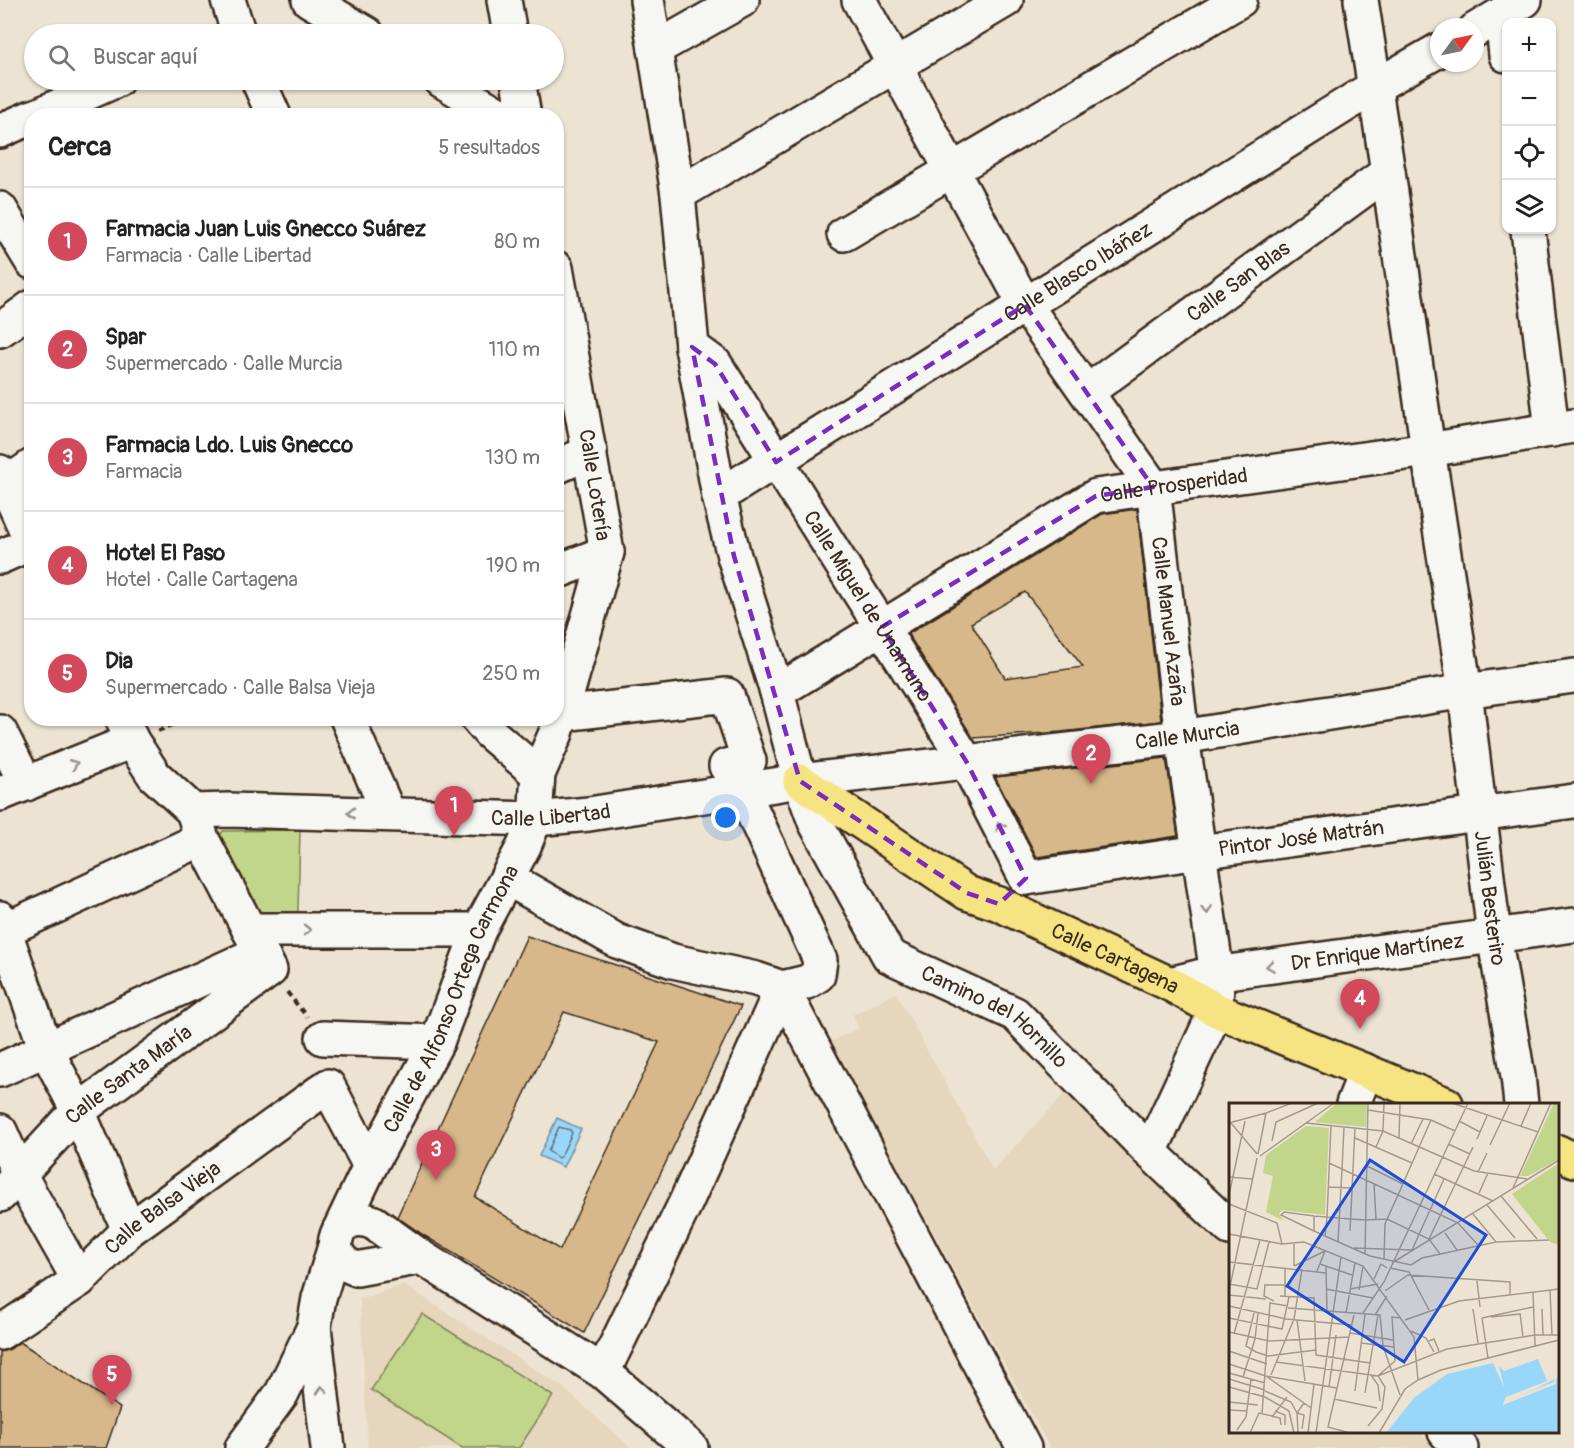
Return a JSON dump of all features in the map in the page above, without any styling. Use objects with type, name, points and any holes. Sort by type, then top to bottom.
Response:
[{"type":"main road","name":"Calle Cartagena","points":[[800,781],[967,893],[999,904],[1170,984],[1216,1011],[1444,1103]]},
{"type":"main road","points":[[1559,1153],[1574,1160]]},
{"type":"street","points":[[309,0],[350,24]]},
{"type":"street","points":[[504,0],[508,24]]},
{"type":"street","name":"Camino del Hornillo","points":[[646,0],[678,194],[692,347],[719,496],[734,556],[777,692],[800,781],[815,822],[889,957],[1015,1014],[1150,1152],[1229,1227]]},
{"type":"street","points":[[655,49],[742,0]]},
{"type":"street","name":"Calle Manuel Azaña","points":[[859,0],[1025,305],[1088,391],[1153,487],[1182,737],[1217,974],[1216,1011]]},
{"type":"street","points":[[678,194],[1006,0]]},
{"type":"street","name":"Julián Besteriro","points":[[1360,0],[1388,172],[1465,691],[1494,936],[1521,1103]]},
{"type":"street","points":[[844,234],[1227,3]]},
{"type":"street","name":"Calle Blasco Ibáñez","points":[[719,496],[1374,87],[1430,55]]},
{"type":"street","points":[[54,108],[94,90]]},
{"type":"street","points":[[262,90],[270,108]]},
{"type":"street","points":[[458,90],[488,108]]},
{"type":"street","points":[[520,90],[523,108]]},
{"type":"street","points":[[0,131],[24,120]]},
{"type":"street","name":"Calle San Blas","points":[[1088,391],[1388,172]]},
{"type":"street","points":[[0,209],[24,249]]},
{"type":"street","points":[[1529,234],[1563,428]]},
{"type":"street","points":[[0,330],[24,313]]},
{"type":"street","name":"Calle Lotería","points":[[564,313],[591,452],[607,552],[564,706]]},
{"type":"street","name":"Calle Miguel de Unamuno","points":[[692,347],[715,364],[882,627],[966,761],[1026,878]]},
{"type":"street","name":"Calle Prosperidad","points":[[777,692],[1096,496],[1428,450],[1563,428]]},
{"type":"street","points":[[564,464],[591,452]]},
{"type":"street","points":[[13,474],[24,514]]},
{"type":"street","points":[[0,557],[24,546]]},
{"type":"street","points":[[564,569],[607,552]]},
{"type":"street","name":"Calle Murcia","points":[[800,781],[1182,737],[1465,691],[1574,676]]},
{"type":"street","points":[[507,878],[617,941],[673,961],[756,979],[782,988],[807,982],[818,975],[820,960],[734,779],[749,761],[726,696],[564,723]]},
{"type":"street","points":[[350,726],[389,814]]},
{"type":"street","points":[[484,726],[538,774]]},
{"type":"street","name":"Calle Lotería","points":[[538,774],[558,726]]},
{"type":"street","points":[[0,732],[13,789],[127,730],[154,775],[198,825],[260,951]]},
{"type":"street","name":"Calle de Alfonso Ortega Carmona","points":[[242,1448],[282,1393],[317,1312],[351,1253],[367,1172],[437,1042],[479,930],[524,846],[535,819],[538,774]]},
{"type":"street","name":"Calle Libertad","points":[[198,825],[389,814],[535,819],[643,807],[734,779],[800,781]]},
{"type":"street","name":"Pintor José Matrán","points":[[1026,878],[1574,801]]},
{"type":"street","points":[[129,1230],[78,1111],[46,1049],[2,927],[198,825]]},
{"type":"street","points":[[999,904],[1026,878]]},
{"type":"street","name":"Dr Enrique Martínez","points":[[1170,984],[1217,974],[1574,925]]},
{"type":"street","points":[[0,1070],[260,951],[479,930]]},
{"type":"street","name":"Calle Santa María","points":[[9,1184],[78,1111],[260,951]]},
{"type":"street","points":[[603,1372],[686,1202],[782,988]]},
{"type":"street","points":[[782,988],[1024,1448]]},
{"type":"street","points":[[1150,1152],[1216,1011]]},
{"type":"street","points":[[323,1038],[437,1042]]},
{"type":"street","points":[[1353,1103],[1366,1071]]},
{"type":"street","name":"Calle Balsa Vieja","points":[[0,1333],[79,1280],[129,1230],[328,1086],[367,1172]]},
{"type":"street","points":[[0,1131],[9,1184],[79,1280]]},
{"type":"street","points":[[351,1253],[380,1259],[384,1251],[384,1236],[376,1226],[367,1172]]},
{"type":"street","points":[[376,1226],[603,1372],[691,1448]]},
{"type":"street","points":[[351,1253],[421,1257]]},
{"type":"street","points":[[317,1312],[328,1448]]},
{"type":"highlighted area","points":[[1025,305],[1153,487],[1096,496],[882,627],[966,761],[1026,878],[999,904],[967,893],[800,781],[734,556],[692,347],[715,364],[776,462]]},
{"type":"shaded area","points":[[896,993],[993,1170],[1075,1083],[1229,1237],[1229,1433],[1420,1433],[1434,1448],[1050,1448],[831,1042],[859,1028],[853,1015]]},
{"type":"shaded area","points":[[404,1285],[562,1387],[631,1448],[368,1448],[360,1299]]},
{"type":"green space","points":[[300,830],[298,912],[256,914],[217,840],[223,831]]},
{"type":"green space","points":[[422,1314],[553,1396],[519,1448],[462,1448],[371,1390]]},
{"type":"water","points":[[557,1118],[581,1129],[563,1167],[539,1156]]},
{"type":"building","points":[[1137,509],[1161,721],[1061,732],[973,738],[908,634],[1102,514]],"holes":[[[1025,592],[1083,667],[1005,678],[971,623]]]},
{"type":"building","points":[[1166,758],[1178,836],[1037,857],[995,777]]},
{"type":"building","points":[[527,936],[741,1006],[584,1333],[397,1217]],"holes":[[[564,1012],[659,1042],[560,1250],[475,1197]]]},
{"type":"building","points":[[20,1342],[120,1408],[106,1448],[0,1448],[0,1352]]},
{"type":"place","name":"Spar","points":[[1091,784]]},
{"type":"place","name":"Farmacia Juan Luis Gnecco Suárez","points":[[454,836]]},
{"type":"place","name":"Hotel El Paso","points":[[1360,1029]]},
{"type":"place","name":"Farmacia Ldo. Luis Gnecco","points":[[436,1180]]},
{"type":"place","name":"Dia","points":[[112,1405]]}]
